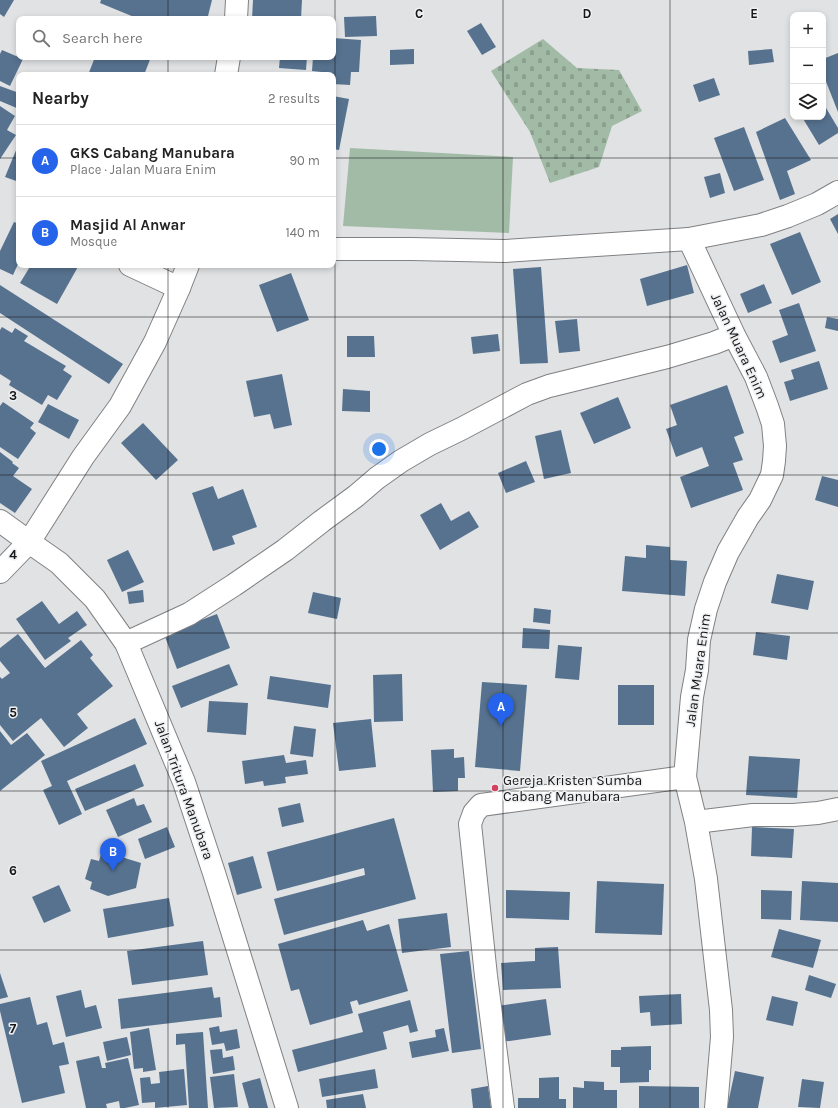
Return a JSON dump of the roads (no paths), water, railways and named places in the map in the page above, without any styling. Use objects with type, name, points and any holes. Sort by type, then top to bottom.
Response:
[{"type":"street","points":[[236,16],[238,0]]},
{"type":"street","points":[[226,72],[228,60]]},
{"type":"street","points":[[336,249],[505,251],[689,239],[761,225],[810,207],[838,192]]},
{"type":"street","name":"Jalan Muara Enim","points":[[689,239],[734,335],[756,377],[773,424],[775,446],[772,474],[760,500],[748,517],[728,552],[715,582],[706,609],[699,640],[692,697],[685,777],[696,822],[706,879],[721,1010],[722,1037],[716,1108]]},
{"type":"street","points":[[136,268],[179,288]]},
{"type":"street","points":[[0,572],[29,542],[83,457],[120,406],[155,342],[187,268]]},
{"type":"street","points":[[126,643],[189,614],[234,585],[285,550],[401,461],[430,444],[462,429],[527,394],[549,386],[667,357],[714,343],[734,335]]},
{"type":"street","name":"Jalan Tritura Manubara","points":[[0,521],[59,563],[95,599],[126,643],[184,782],[287,1108]]},
{"type":"street","points":[[503,1108],[486,976],[470,824],[474,813],[481,805],[685,777]]},
{"type":"street","points":[[696,822],[754,815],[793,815],[818,813],[838,809]]},
{"type":"place","name":"GKS Cabang Manubara","points":[[501,726]]},
{"type":"place","name":"Gereja Kristen Sumba Cabang Manubara","points":[[495,788]]},
{"type":"place","name":"Masjid Al Anwar","points":[[113,871]]}]
